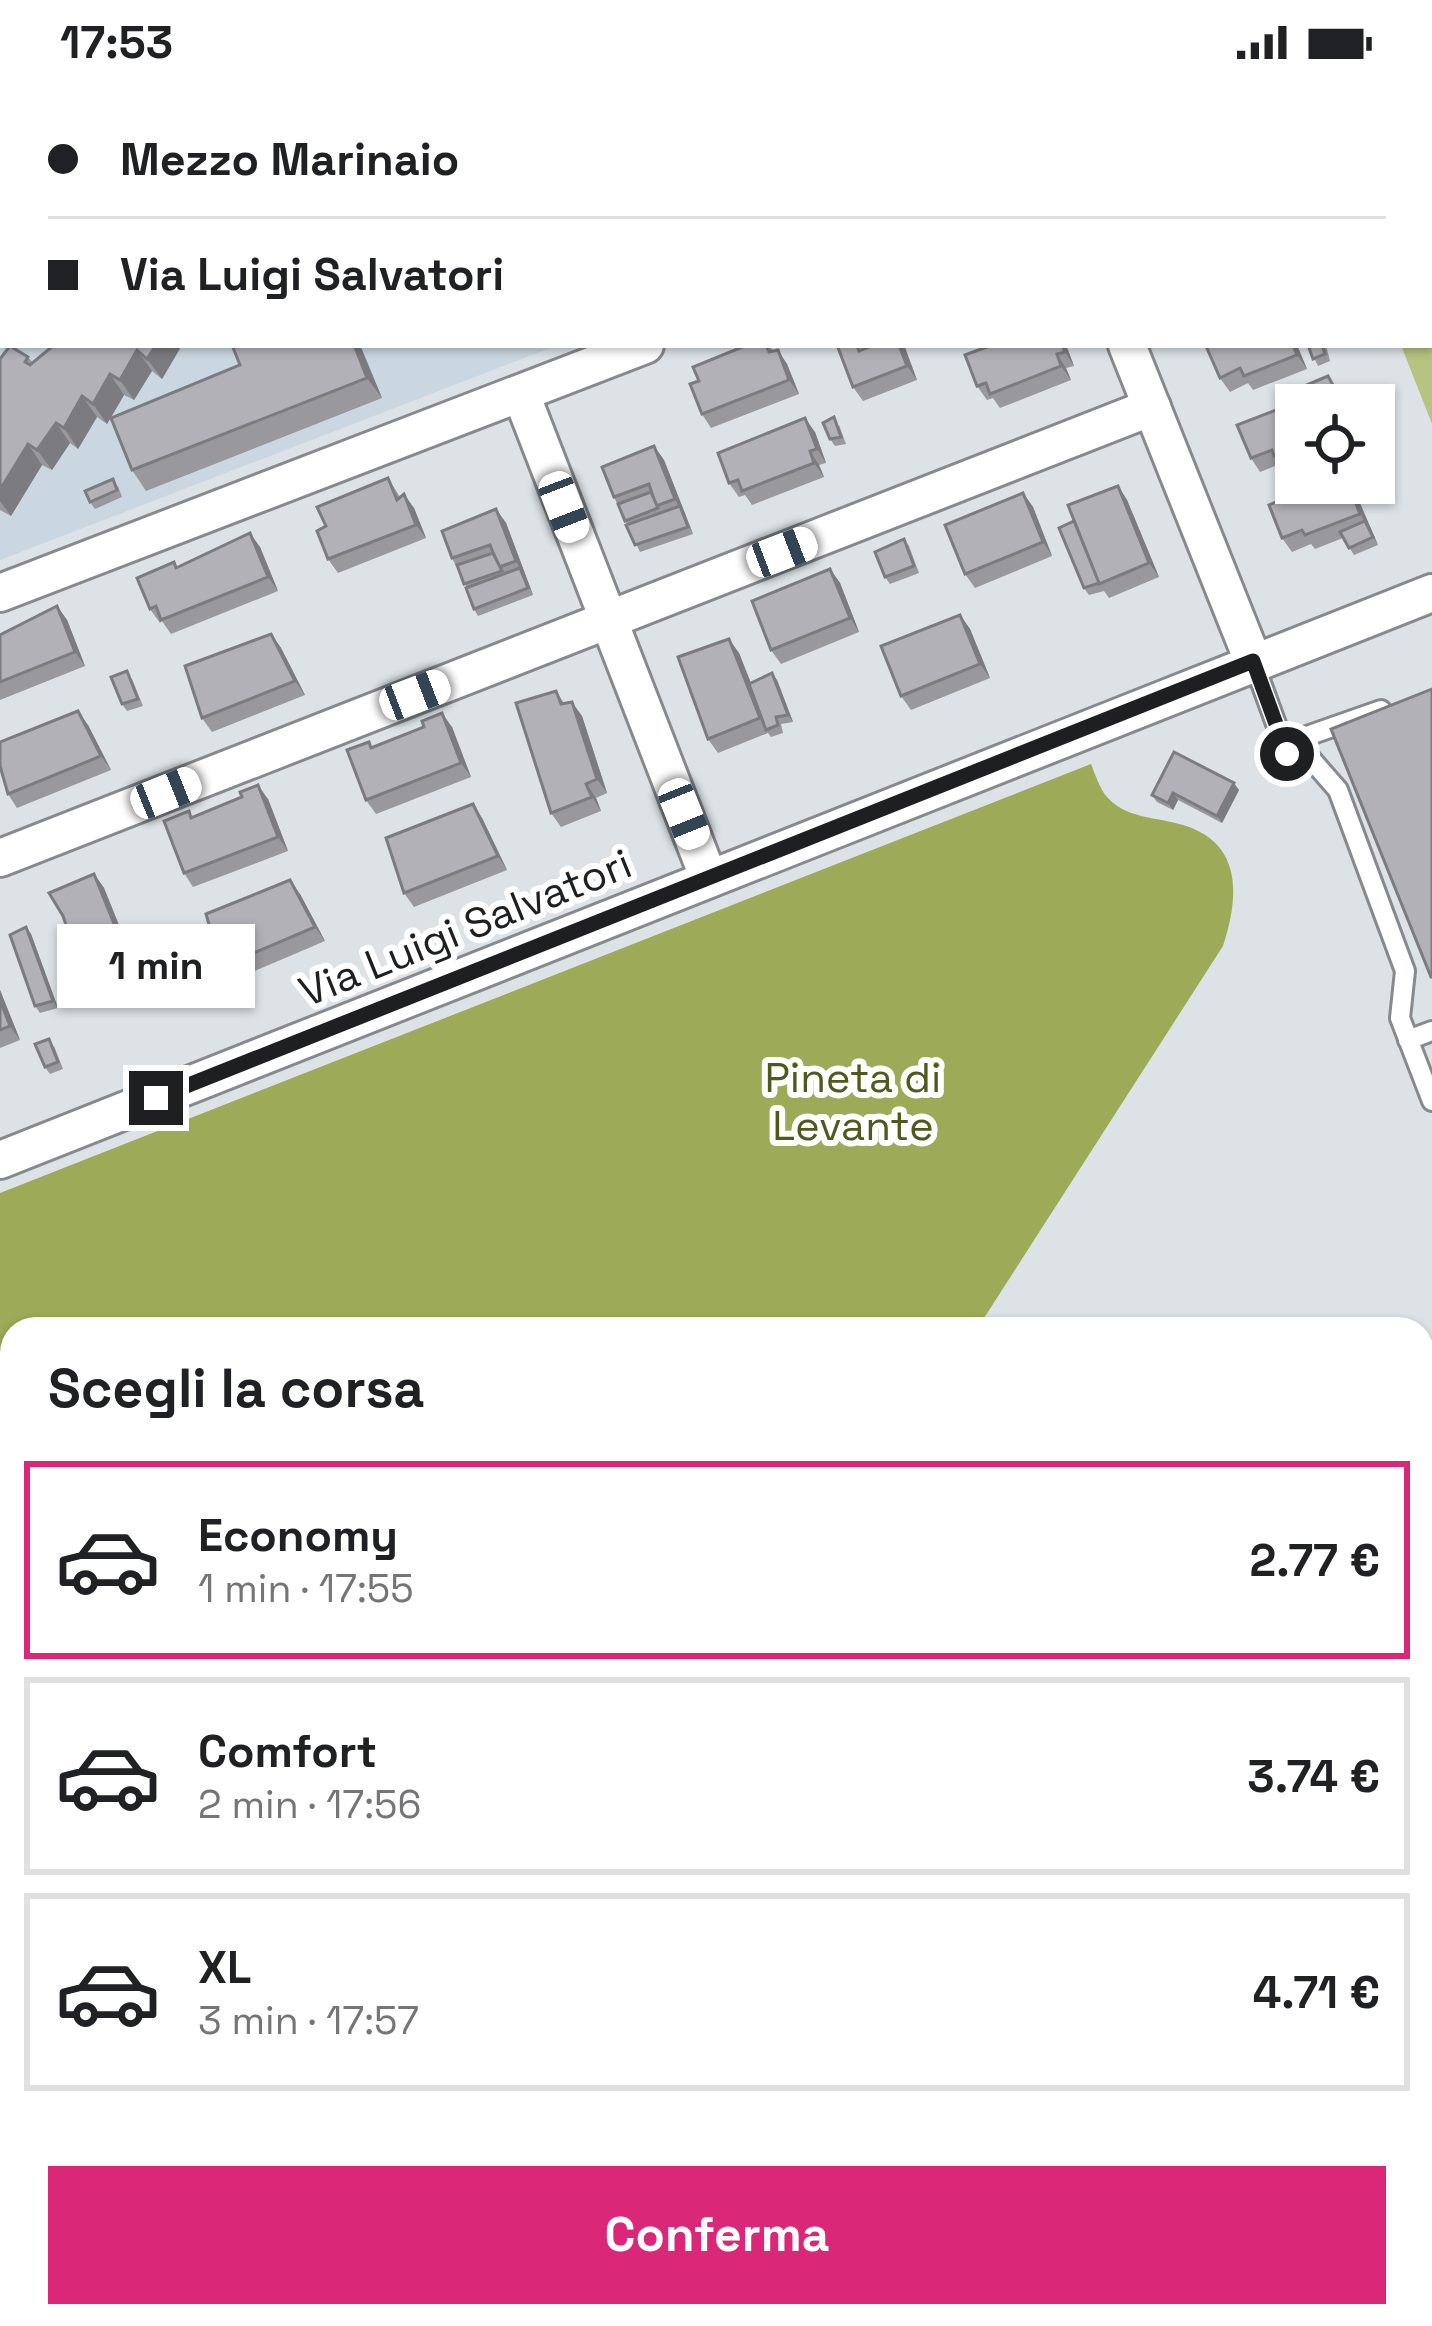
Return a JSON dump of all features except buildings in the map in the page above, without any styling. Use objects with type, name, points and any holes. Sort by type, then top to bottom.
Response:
[{"type":"street","points":[[0,593],[637,348]]},
{"type":"street","points":[[1128,348],[1253,661]]},
{"type":"street","points":[[521,394],[709,879]]},
{"type":"street","points":[[0,858],[1152,407]]},
{"type":"street","name":"Via Luigi Salvatori","points":[[0,1160],[1432,593]]},
{"type":"lane","points":[[1253,661],[1287,754],[1311,759],[1338,790],[1405,971],[1400,1018],[1432,1102]]},
{"type":"lane","points":[[1284,744],[1411,699]]},
{"type":"lane","points":[[1408,1040],[1432,1031]]},
{"type":"shaded area","points":[[0,348],[550,348],[0,560]]},
{"type":"green space","points":[[1402,348],[1432,348],[1432,424]]},
{"type":"green space","name":"Pineta di Levante","points":[[1091,764],[1115,805],[1200,832],[1215,842],[1231,872],[1232,907],[1223,946],[985,1317],[0,1317],[0,1193]]},
{"type":"route","points":[[156,1098],[1253,661],[1287,754]]}]
